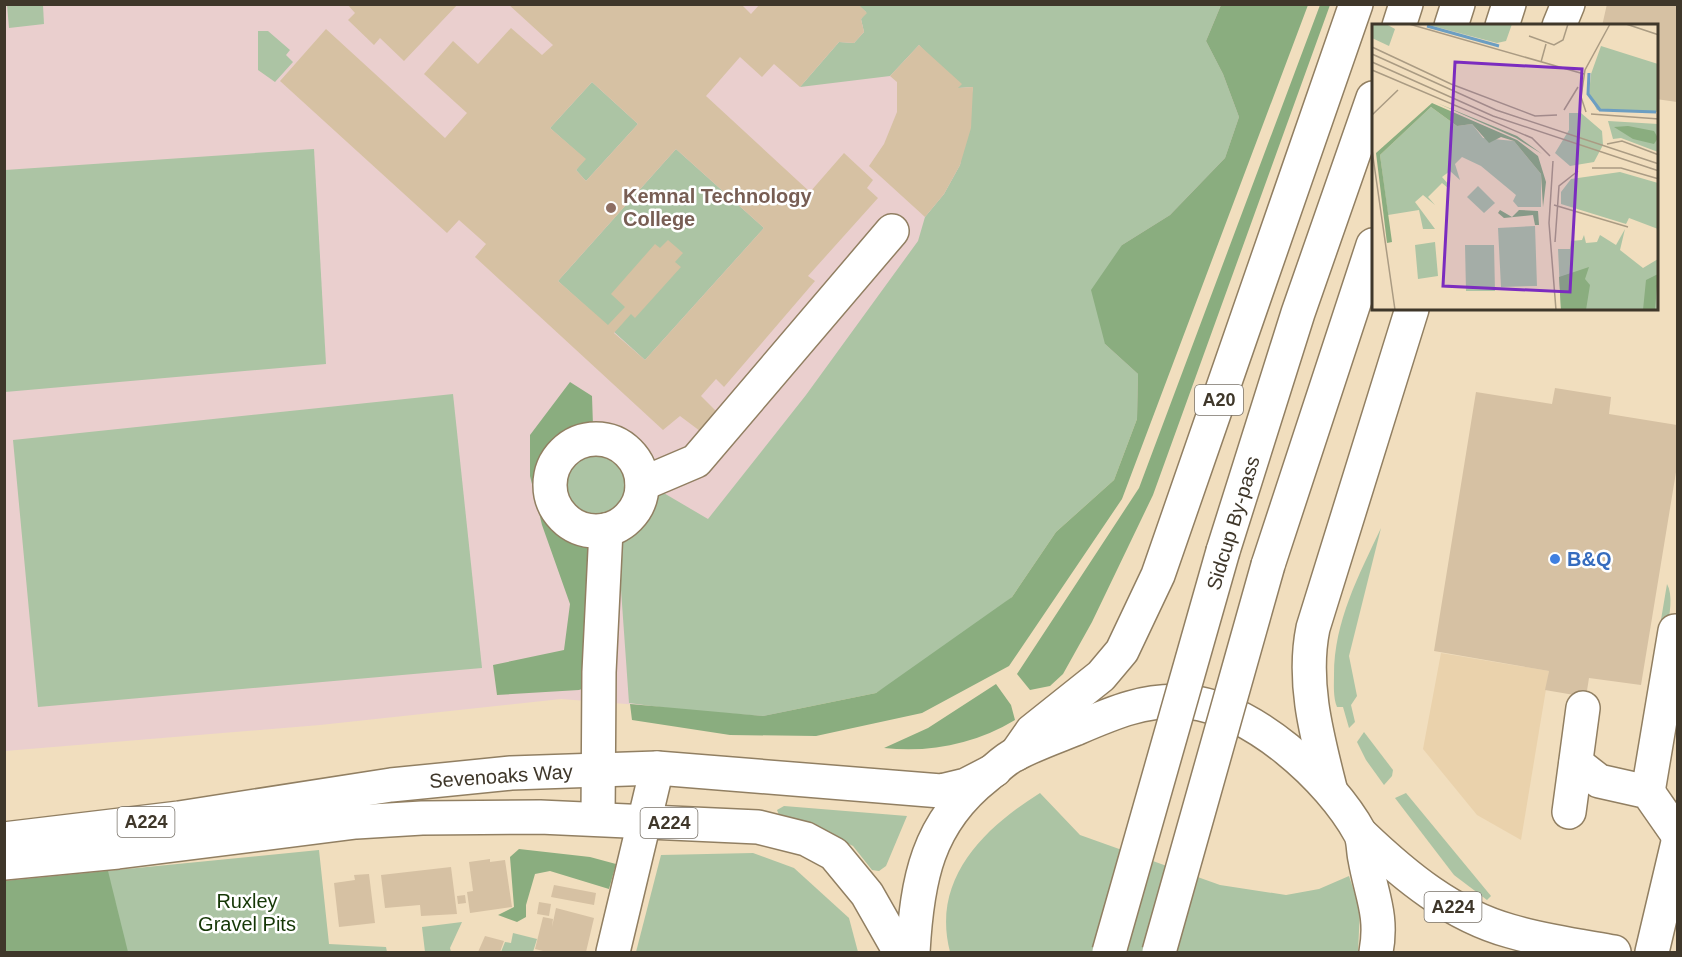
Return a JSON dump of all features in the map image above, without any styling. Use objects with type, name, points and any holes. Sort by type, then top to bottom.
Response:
[{"type":"main road","name":"A20","points":[[1005,762],[1032,731],[1101,676],[1122,651],[1143,612],[1356,4]]},
{"type":"main road","points":[[1400,24],[1407,4]]},
{"type":"main road","points":[[1452,24],[1458,4]]},
{"type":"main road","points":[[1503,24],[1509,4]]},
{"type":"main road","points":[[1560,24],[1568,4]]},
{"type":"main road","name":"Sidcup By-pass","points":[[1109,952],[1223,551],[1298,313],[1372,101]]},
{"type":"main road","points":[[642,484],[696,461],[892,231]]},
{"type":"main road","points":[[1159,952],[1268,565],[1372,249]]},
{"type":"main road","points":[[1330,788],[1312,709],[1308,650],[1316,617],[1412,310]]},
{"type":"main road","points":[[595,438],[623,447],[633,457],[640,470],[642,484],[641,497],[632,513],[617,526],[606,530],[590,531],[575,526],[563,517],[554,504],[550,490],[550,474],[556,460],[567,448],[580,441],[595,438]]},
{"type":"main road","points":[[598,819],[599,672],[606,530]]},
{"type":"main road","points":[[1648,792],[1675,631]]},
{"type":"main road","points":[[913,952],[916,903],[927,856],[956,805],[972,788],[1005,762],[1116,710],[1157,701],[1188,702],[1209,706],[1254,727],[1280,745],[1330,788],[1362,835],[1365,861],[1380,925],[1376,952]]},
{"type":"main road","points":[[1569,812],[1583,708]]},
{"type":"main road","name":"Sevenoaks Way","points":[[4,839],[179,818],[391,785],[511,773],[657,768],[941,791],[966,785],[1005,762]]},
{"type":"main road","points":[[1576,762],[1599,780],[1648,792],[1677,835]]},
{"type":"main road","points":[[613,952],[657,768]]},
{"type":"main road","name":"Sevenoaks Way","points":[[4,863],[117,852],[378,820],[451,816],[598,819],[758,827],[793,834],[834,854],[858,880],[900,952]]},
{"type":"main road","name":"A224","points":[[1362,835],[1402,872],[1460,911],[1510,931],[1614,952]]},
{"type":"main road","points":[[1652,952],[1677,842]]},
{"type":"shaded area","name":"Kemnal Technology College","points":[[5,5],[1291,5],[1145,411],[768,730],[666,707],[561,699],[320,725],[5,751]]},
{"type":"shaded area","points":[[1441,653],[1549,671],[1521,840],[1477,815],[1423,749]]},
{"type":"green space","points":[[7,5],[43,5],[44,24],[9,28]]},
{"type":"green space","points":[[858,5],[1221,5],[1206,41],[1223,74],[1239,117],[1225,158],[1170,215],[1122,245],[1105,344],[1138,374],[1137,419],[1114,480],[1056,532],[1012,597],[950,648],[876,693],[763,716],[682,710],[629,703],[617,533],[636,518],[644,503],[662,492],[708,519],[806,395],[918,241],[925,217],[944,194],[960,165],[973,87],[958,88],[919,45],[890,76],[800,87],[839,42],[854,43],[864,32],[861,19],[866,12]]},
{"type":"green space","points":[[1221,5],[1308,5],[1122,499],[1009,666],[922,713],[816,736],[730,735],[632,720],[630,704],[763,716],[876,693],[1012,597],[1056,532],[1114,480],[1137,419],[1138,374],[1105,344],[1091,290],[1122,245],[1170,215],[1225,158],[1239,117],[1223,74],[1206,41]]},
{"type":"green space","points":[[1320,5],[1330,5],[1153,495],[1092,622],[1063,674],[1050,686],[1030,690],[1017,674],[1139,488]]},
{"type":"green space","points":[[258,31],[268,31],[290,50],[286,55],[293,62],[275,82],[258,70]]},
{"type":"green space","points":[[592,82],[638,124],[586,181],[576,170],[585,159],[550,128]]},
{"type":"green space","points":[[314,149],[326,364],[5,392],[5,170]]},
{"type":"green space","points":[[676,149],[764,228],[645,360],[558,281]]},
{"type":"green space","points":[[570,382],[592,396],[593,426],[555,451],[544,488],[554,524],[595,540],[596,684],[579,690],[497,695],[493,665],[564,650],[570,604],[542,525],[530,476],[530,435]]},
{"type":"green space","points":[[453,394],[482,668],[38,707],[13,440]]},
{"type":"green space","points":[[596,450],[614,456],[622,464],[628,482],[622,500],[614,508],[596,514],[578,508],[570,500],[564,482],[570,464],[578,456]]},
{"type":"green space","points":[[1381,528],[1349,656],[1357,696],[1351,705],[1355,722],[1349,728],[1343,707],[1337,707],[1335,699],[1335,655],[1338,636],[1349,599]]},
{"type":"green space","points":[[1667,584],[1670,593],[1669,619],[1650,685]]},
{"type":"green space","points":[[996,684],[1011,705],[1015,720],[984,735],[952,745],[918,749],[884,748],[928,728]]},
{"type":"green space","points":[[1364,732],[1393,770],[1392,776],[1384,785],[1366,760],[1357,742]]},
{"type":"green space","points":[[1040,793],[1080,835],[1220,885],[1286,895],[1319,889],[1349,876],[1360,909],[1358,952],[950,952],[946,926],[948,901],[955,879],[967,858],[982,839],[1000,822]]},
{"type":"green space","points":[[1406,793],[1491,896],[1487,900],[1454,875],[1395,798]]},
{"type":"green space","points":[[784,806],[907,816],[886,866],[879,871],[872,870],[853,846],[797,819],[779,815],[777,810]]},
{"type":"green space","points":[[519,849],[590,857],[616,864],[609,889],[550,871],[535,874],[526,905],[526,917],[517,922],[498,915],[514,907],[510,857]]},
{"type":"green space","name":"Ruxley Gravel Pits","points":[[319,850],[329,944],[386,947],[387,952],[5,952],[5,881]]},
{"type":"green space","points":[[753,853],[794,868],[849,918],[858,952],[636,952],[661,855]]},
{"type":"green space","points":[[108,871],[128,952],[5,952],[5,881]]},
{"type":"green space","points":[[462,922],[450,948],[451,952],[425,952],[422,927]]},
{"type":"green space","points":[[513,933],[537,939],[533,952],[501,952],[505,942],[511,943]]},
{"type":"building","points":[[347,4],[458,4],[404,61],[380,38],[374,45],[348,20],[355,13]]},
{"type":"building","points":[[508,4],[741,4],[751,14],[760,4],[858,4],[867,13],[861,19],[864,32],[854,43],[839,42],[800,87],[774,64],[762,77],[740,57],[706,96],[810,192],[844,153],[873,180],[867,188],[878,198],[808,276],[815,281],[724,387],[716,379],[701,396],[717,412],[704,434],[680,416],[663,430],[475,257],[486,244],[459,220],[447,233],[280,81],[326,29],[445,138],[467,113],[424,74],[453,41],[478,64],[511,28],[542,55],[553,45]],"holes":[[[592,82],[638,124],[586,181],[576,170],[586,159],[550,128]],[[676,149],[764,228],[645,360],[614,333],[631,314],[635,318],[681,267],[675,262],[683,253],[668,240],[660,248],[655,244],[611,294],[625,307],[608,325],[558,281]]]},
{"type":"building","points":[[1607,4],[1677,4],[1677,102],[1658,99],[1658,24],[1602,24]]},
{"type":"building","points":[[919,45],[962,84],[958,88],[973,87],[971,128],[960,165],[944,194],[925,217],[869,166],[884,144],[897,112],[897,82],[890,76]]},
{"type":"building","name":"B&Q","points":[[1555,388],[1611,397],[1609,414],[1677,425],[1677,466],[1641,685],[1589,678],[1586,697],[1545,690],[1549,671],[1434,651],[1476,392],[1552,404]]},
{"type":"building","points":[[490,859],[490,862],[505,860],[512,907],[470,913],[467,892],[473,891],[469,862]]},
{"type":"building","points":[[451,867],[457,914],[421,916],[420,905],[385,908],[381,875]]},
{"type":"building","points":[[369,874],[375,923],[339,927],[334,883],[355,880],[354,875]]},
{"type":"building","points":[[554,885],[596,893],[594,905],[551,897]]},
{"type":"building","points":[[465,895],[466,903],[458,904],[457,896]]},
{"type":"building","points":[[539,902],[551,904],[549,916],[537,914]]},
{"type":"building","points":[[556,908],[594,918],[586,952],[547,952],[535,949],[543,917],[553,919],[552,927]]},
{"type":"building","points":[[485,936],[504,941],[500,952],[478,952]]},
{"type":"place","name":"Kemnal Technology College","points":[[611,208]]},
{"type":"place","name":"B&Q","points":[[1555,559]]}]
